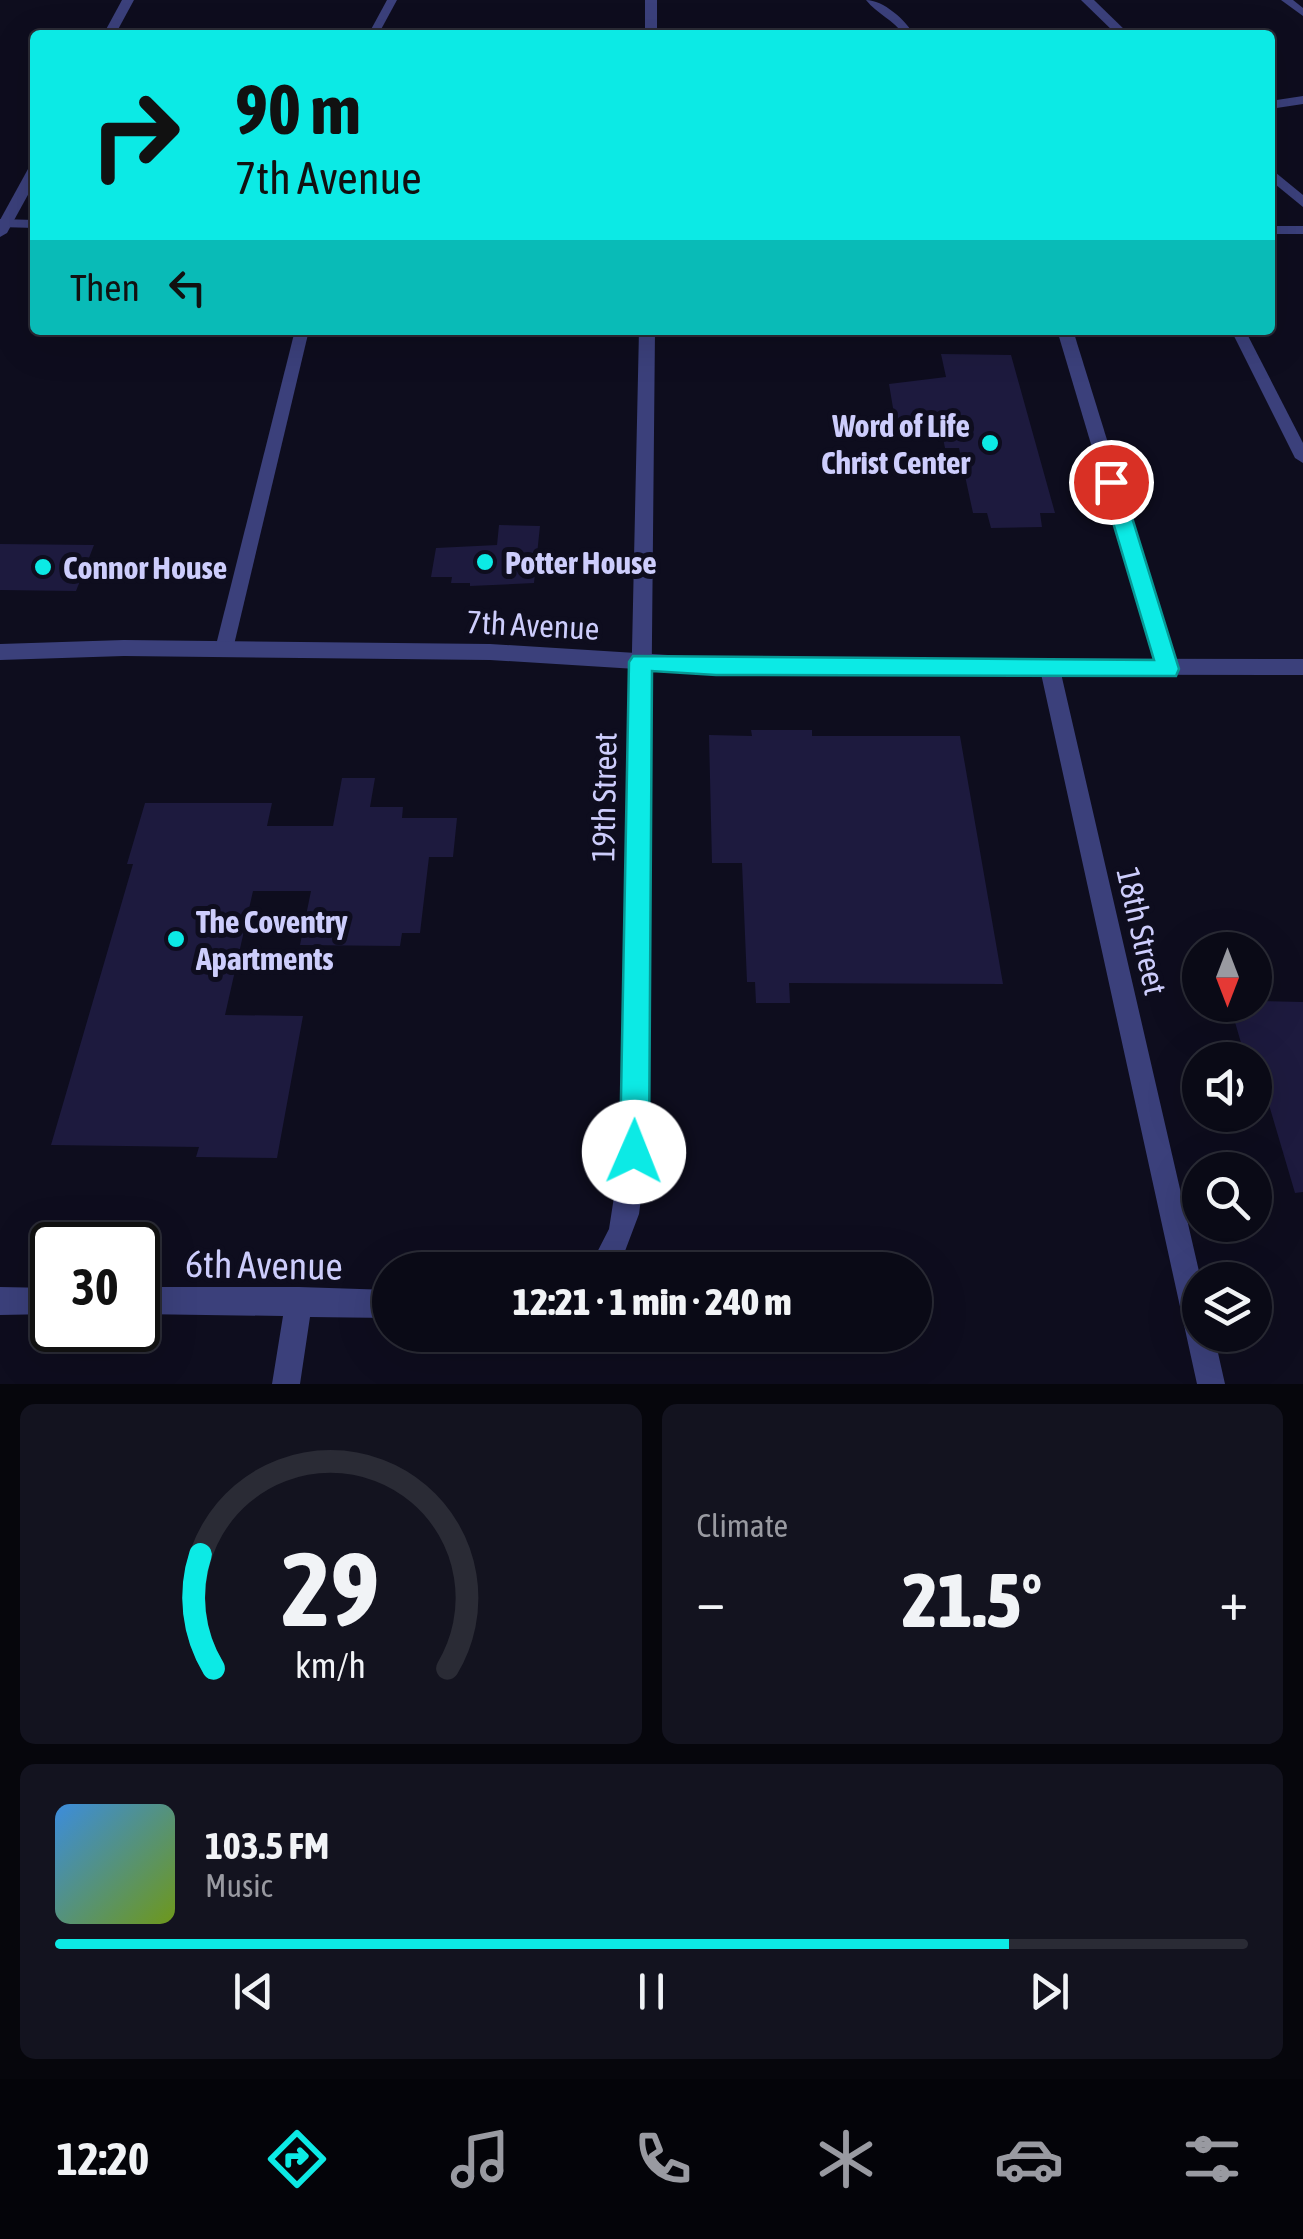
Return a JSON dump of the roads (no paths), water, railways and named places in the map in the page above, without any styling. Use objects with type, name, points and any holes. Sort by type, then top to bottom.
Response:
[{"type":"street","points":[[112,30],[128,0]]},
{"type":"street","points":[[651,0],[651,30]]},
{"type":"street","points":[[1087,0],[1119,30]]},
{"type":"street","points":[[1275,105],[1303,100]]},
{"type":"street","points":[[1275,177],[1303,203]]},
{"type":"street","points":[[2,227],[30,178]]},
{"type":"street","points":[[2,227],[30,224]]},
{"type":"street","points":[[1275,230],[1303,230]]},
{"type":"street","name":"19th Street","points":[[610,1252],[628,1204],[634,1152],[646,335]]},
{"type":"street","points":[[1066,335],[1168,669]]},
{"type":"street","name":"7th Avenue","points":[[0,652],[490,652],[716,666],[1303,668]]},
{"type":"street","name":"18th Street","points":[[1050,669],[1210,1384]]},
{"type":"street","points":[[0,1301],[30,1301]]},
{"type":"street","name":"6th Avenue","points":[[160,1302],[372,1304]]},
{"type":"street","points":[[286,1384],[299,1302]]},
{"type":"lane","points":[[376,30],[392,0]]},
{"type":"lane","points":[[872,0],[907,30]]},
{"type":"lane","points":[[1286,0],[1303,13]]},
{"type":"lane","points":[[224,649],[301,335]]},
{"type":"lane","points":[[1241,335],[1303,458]]},
{"type":"place","name":"Word of Life Christ Center","points":[[990,443]]},
{"type":"place","name":"Potter House","points":[[485,562]]},
{"type":"place","name":"Connor House","points":[[43,567]]},
{"type":"place","name":"The Coventry Apartments","points":[[176,939]]}]
